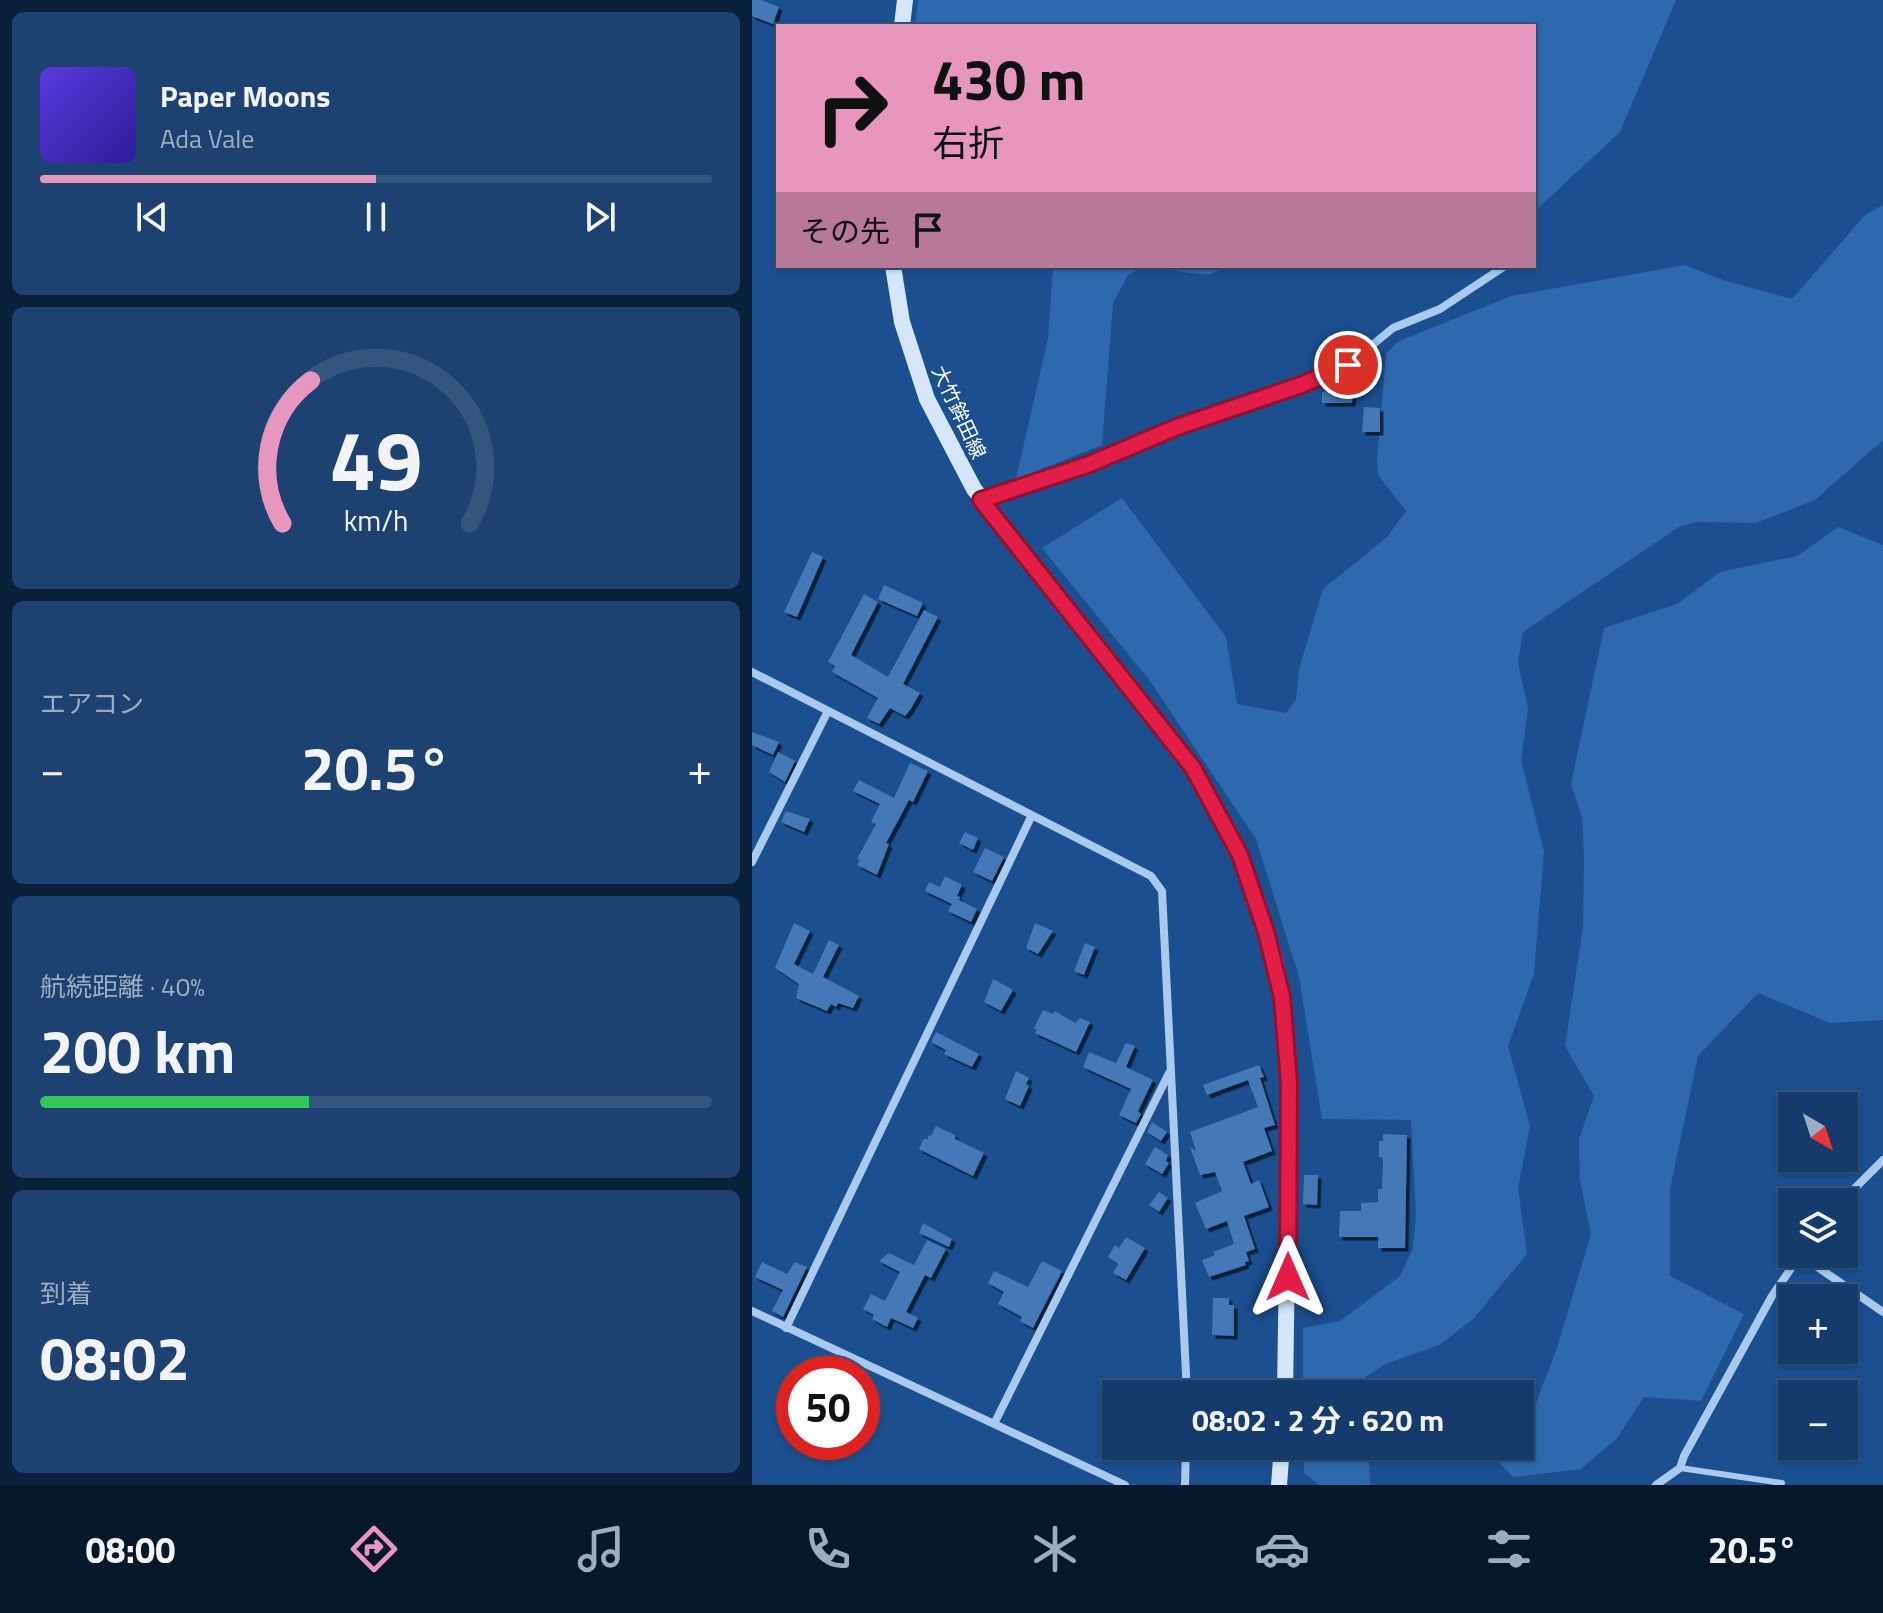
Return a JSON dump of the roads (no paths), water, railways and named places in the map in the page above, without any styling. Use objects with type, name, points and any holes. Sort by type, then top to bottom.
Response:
[{"type":"main road","points":[[902,24],[905,0]]},
{"type":"main road","name":"大竹鉾田線","points":[[893,268],[902,322],[927,399],[981,500],[1193,768],[1240,855],[1258,903],[1277,972],[1287,1045],[1289,1135],[1285,1380]]},
{"type":"main road","points":[[1281,1484],[1282,1460]]},
{"type":"street","points":[[981,500],[1087,465],[1177,427],[1301,385],[1348,365],[1393,328],[1440,309],[1502,268]]},
{"type":"street","points":[[752,672],[1151,876],[1162,891],[1186,1380]]},
{"type":"street","points":[[752,862],[828,711]]},
{"type":"street","points":[[786,1328],[1032,815]]},
{"type":"street","points":[[994,1424],[1169,1072]]},
{"type":"street","points":[[1855,1188],[1883,1160]]},
{"type":"street","points":[[1656,1485],[1680,1468],[1772,1296],[1791,1268]]},
{"type":"street","points":[[1819,1268],[1883,1312]]},
{"type":"street","points":[[752,1311],[1125,1485]]},
{"type":"street","points":[[1185,1485],[1186,1460]]},
{"type":"lane","points":[[1680,1468],[1782,1483]]}]
